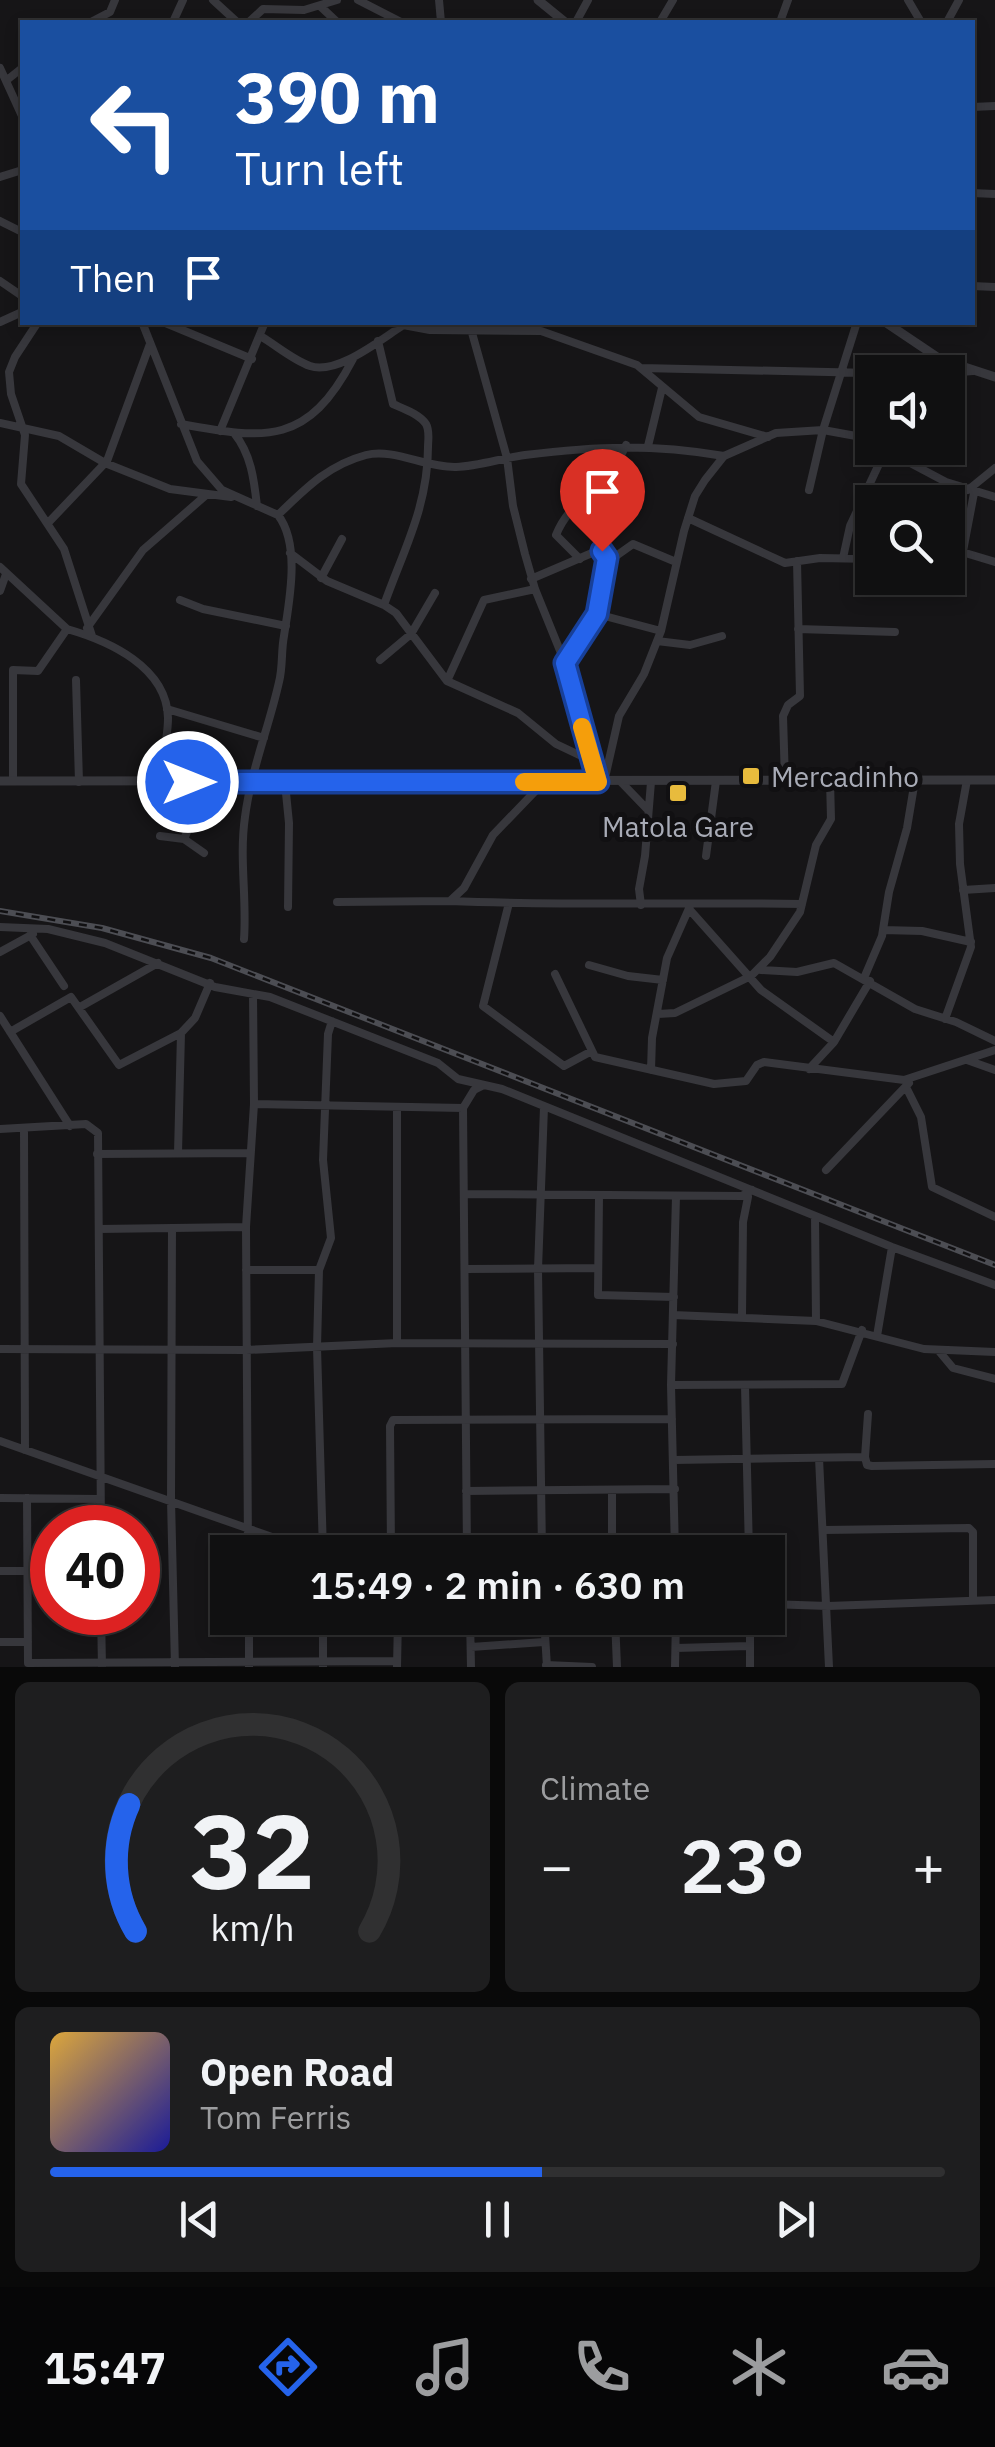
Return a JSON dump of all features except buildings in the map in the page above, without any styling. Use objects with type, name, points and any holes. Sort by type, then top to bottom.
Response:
[{"type":"street","points":[[95,20],[110,12],[115,0]]},
{"type":"street","points":[[213,0],[235,20]]},
{"type":"street","points":[[251,20],[263,9],[320,6],[337,0]]},
{"type":"street","points":[[358,0],[396,20]]},
{"type":"street","points":[[538,0],[562,20]]},
{"type":"street","points":[[320,6],[335,20]]},
{"type":"street","points":[[0,68],[20,111]]},
{"type":"street","points":[[7,80],[20,70]]},
{"type":"street","points":[[0,178],[19,171]]},
{"type":"street","points":[[36,325],[9,372],[25,443],[21,484],[64,549],[90,632]]},
{"type":"street","points":[[143,325],[197,461],[222,490],[278,516],[284,523],[290,552],[280,678],[250,782],[241,867],[246,906],[244,940]]},
{"type":"street","points":[[48,524],[105,463],[149,342],[162,325]]},
{"type":"street","points":[[168,325],[252,359]]},
{"type":"street","points":[[220,431],[265,325]]},
{"type":"street","points":[[398,325],[541,331],[640,368],[855,373]]},
{"type":"street","points":[[541,331],[548,325]]},
{"type":"street","points":[[809,490],[823,430],[856,325]]},
{"type":"street","points":[[889,325],[924,350],[995,377]]},
{"type":"street","points":[[262,338],[314,367],[353,359],[402,326]]},
{"type":"street","points":[[470,326],[506,458],[513,506],[535,589],[565,663],[600,782]]},
{"type":"street","points":[[378,342],[393,404],[427,426],[428,465],[419,519],[384,605]]},
{"type":"street","points":[[181,424],[256,435],[286,432],[322,405],[353,359]]},
{"type":"street","points":[[640,368],[695,415],[768,437]]},
{"type":"street","points":[[965,371],[974,370]]},
{"type":"street","points":[[648,446],[662,388]]},
{"type":"street","points":[[0,423],[59,436],[105,463],[170,489],[238,498]]},
{"type":"street","points":[[600,782],[619,716],[658,642],[695,496],[724,456],[768,437],[823,430],[855,439]]},
{"type":"street","points":[[234,432],[250,465],[257,506]]},
{"type":"street","points":[[580,559],[556,535],[558,530],[572,507],[608,478],[626,445]]},
{"type":"street","points":[[278,516],[322,474],[368,454],[455,467],[626,445],[724,456]]},
{"type":"street","points":[[843,558],[850,526],[877,465]]},
{"type":"street","points":[[918,465],[971,492],[995,498]]},
{"type":"street","points":[[965,532],[971,492],[995,468]]},
{"type":"street","points":[[90,632],[143,550],[205,496]]},
{"type":"street","points":[[688,518],[785,563],[855,558]]},
{"type":"street","points":[[321,578],[342,539]]},
{"type":"street","points":[[607,558],[633,544],[676,562]]},
{"type":"street","points":[[532,578],[599,550],[607,558]]},
{"type":"street","points":[[290,552],[321,578],[396,614],[447,681],[518,713],[556,744],[592,761]]},
{"type":"street","points":[[965,553],[995,562]]},
{"type":"street","points":[[565,663],[597,614],[607,558]]},
{"type":"street","points":[[785,781],[783,716],[800,696],[796,561]]},
{"type":"street","points":[[0,591],[3,571]]},
{"type":"street","points":[[3,571],[67,630],[90,632],[147,670],[163,696],[166,710],[167,730],[158,782]]},
{"type":"street","points":[[447,681],[484,600],[535,589]]},
{"type":"street","points":[[380,660],[411,634],[435,593]]},
{"type":"street","points":[[180,600],[202,609],[286,626]]},
{"type":"street","points":[[597,614],[661,631]]},
{"type":"street","points":[[13,781],[13,670],[38,670],[67,630]]},
{"type":"street","points":[[798,630],[895,632]]},
{"type":"street","points":[[658,642],[690,645],[722,636]]},
{"type":"street","points":[[76,680],[79,782]]},
{"type":"street","points":[[166,710],[264,738]]},
{"type":"street","points":[[658,1014],[675,1013],[760,970],[795,922],[802,904],[816,845],[831,819],[830,780]]},
{"type":"street","points":[[809,1069],[834,1042],[867,979],[883,930],[915,780]]},
{"type":"street","points":[[945,1019],[971,942],[959,824],[967,780]]},
{"type":"street","points":[[0,781],[995,780]]},
{"type":"street","points":[[706,856],[716,781]]},
{"type":"street","points":[[184,839],[209,782]]},
{"type":"street","points":[[450,901],[464,888],[493,835],[544,782]]},
{"type":"street","points":[[621,782],[646,810]]},
{"type":"street","points":[[642,905],[640,889],[650,782]]},
{"type":"street","points":[[285,783],[289,823],[288,907]]},
{"type":"street","points":[[160,836],[184,839],[204,854]]},
{"type":"street","points":[[963,890],[995,888]]},
{"type":"street","points":[[338,902],[802,904]]},
{"type":"street","points":[[510,903],[483,1006],[564,1066],[590,1052]]},
{"type":"street","points":[[690,906],[708,932],[761,990],[834,1042]]},
{"type":"street","points":[[651,1070],[652,1038],[667,958],[690,906]]},
{"type":"street","points":[[0,927],[78,935],[230,992],[270,997],[438,1063],[458,1079],[502,1090],[748,1195]]},
{"type":"street","points":[[0,952],[42,930]]},
{"type":"street","points":[[883,930],[922,931],[971,942]]},
{"type":"street","points":[[30,935],[64,986]]},
{"type":"street","points":[[80,1007],[158,963]]},
{"type":"street","points":[[760,970],[798,972],[834,963],[908,1006],[972,1028],[995,1041]]},
{"type":"street","points":[[588,965],[663,980]]},
{"type":"street","points":[[555,974],[590,1052],[602,1060],[723,1085],[746,1081],[759,1063],[904,1080],[995,1050]]},
{"type":"street","points":[[10,1032],[71,996],[119,1064],[181,1033],[194,1018],[210,984]]},
{"type":"street","points":[[247,1535],[246,1227],[254,1104],[253,994]]},
{"type":"street","points":[[0,1016],[70,1126]]},
{"type":"street","points":[[323,1535],[318,1270],[331,1238],[324,1160],[328,1034],[332,1021]]},
{"type":"street","points":[[178,1154],[181,1033]]},
{"type":"street","points":[[966,1060],[995,1070]]},
{"type":"street","points":[[826,1170],[914,1077]]},
{"type":"street","points":[[467,1535],[464,1108],[474,1090],[482,1086]]},
{"type":"street","points":[[906,1087],[921,1117],[932,1187],[995,1217]]},
{"type":"street","points":[[254,1104],[464,1108]]},
{"type":"street","points":[[397,1107],[397,1344]]},
{"type":"street","points":[[541,1535],[538,1269],[544,1107]]},
{"type":"street","points":[[0,1129],[86,1124],[98,1133],[100,1505]]},
{"type":"street","points":[[24,1129],[25,1450]]},
{"type":"street","points":[[98,1154],[249,1153]]},
{"type":"street","points":[[466,1194],[748,1195],[772,1199],[995,1285]]},
{"type":"street","points":[[742,1316],[743,1222],[748,1195]]},
{"type":"street","points":[[599,1196],[599,1296],[674,1297]]},
{"type":"street","points":[[675,1535],[672,1385],[676,1196]]},
{"type":"street","points":[[815,1216],[816,1320]]},
{"type":"street","points":[[99,1230],[246,1227]]},
{"type":"street","points":[[172,1228],[174,1666]]},
{"type":"street","points":[[876,1336],[892,1247]]},
{"type":"street","points":[[465,1269],[596,1268]]},
{"type":"street","points":[[246,1270],[318,1270]]},
{"type":"street","points":[[673,1316],[816,1320],[938,1350],[995,1352]]},
{"type":"street","points":[[672,1385],[842,1384],[862,1330]]},
{"type":"street","points":[[0,1349],[673,1344]]},
{"type":"street","points":[[938,1350],[953,1368],[995,1379]]},
{"type":"street","points":[[745,1386],[750,1535]]},
{"type":"street","points":[[868,1414],[865,1457],[870,1466],[995,1464]]},
{"type":"street","points":[[391,1535],[391,1421],[672,1419]]},
{"type":"street","points":[[0,1441],[267,1535]]},
{"type":"street","points":[[674,1460],[865,1457]]},
{"type":"street","points":[[819,1458],[828,1667]]},
{"type":"street","points":[[466,1491],[675,1489]]},
{"type":"street","points":[[612,1490],[612,1535]]},
{"type":"street","points":[[0,1498],[100,1499]]},
{"type":"street","points":[[27,1498],[28,1665],[398,1664],[398,1635]]},
{"type":"street","points":[[824,1530],[969,1528],[973,1532],[973,1600]]},
{"type":"street","points":[[0,1571],[28,1571]]},
{"type":"street","points":[[785,1605],[995,1600]]},
{"type":"street","points":[[101,1635],[102,1665]]},
{"type":"street","points":[[248,1635],[249,1665]]},
{"type":"street","points":[[323,1635],[323,1665]]},
{"type":"street","points":[[471,1635],[472,1667]]},
{"type":"street","points":[[544,1635],[546,1666],[592,1667]]},
{"type":"street","points":[[616,1635],[617,1667]]},
{"type":"street","points":[[676,1635],[676,1667]]},
{"type":"street","points":[[749,1635],[750,1667]]},
{"type":"street","points":[[0,1642],[28,1642]]},
{"type":"street","points":[[471,1647],[544,1642]]},
{"type":"street","points":[[676,1648],[749,1646]]},
{"type":"railway","points":[[0,911],[102,928],[211,958],[995,1265]]},
{"type":"slow traffic","points":[[524,782],[598,782],[582,727]]},
{"type":"place","name":"Mercadinho","points":[[751,776]]},
{"type":"place","name":"Matola Gare","points":[[678,793]]},
{"type":"route","points":[[188,782],[598,782],[565,663],[597,614],[607,558],[602,551]]}]
